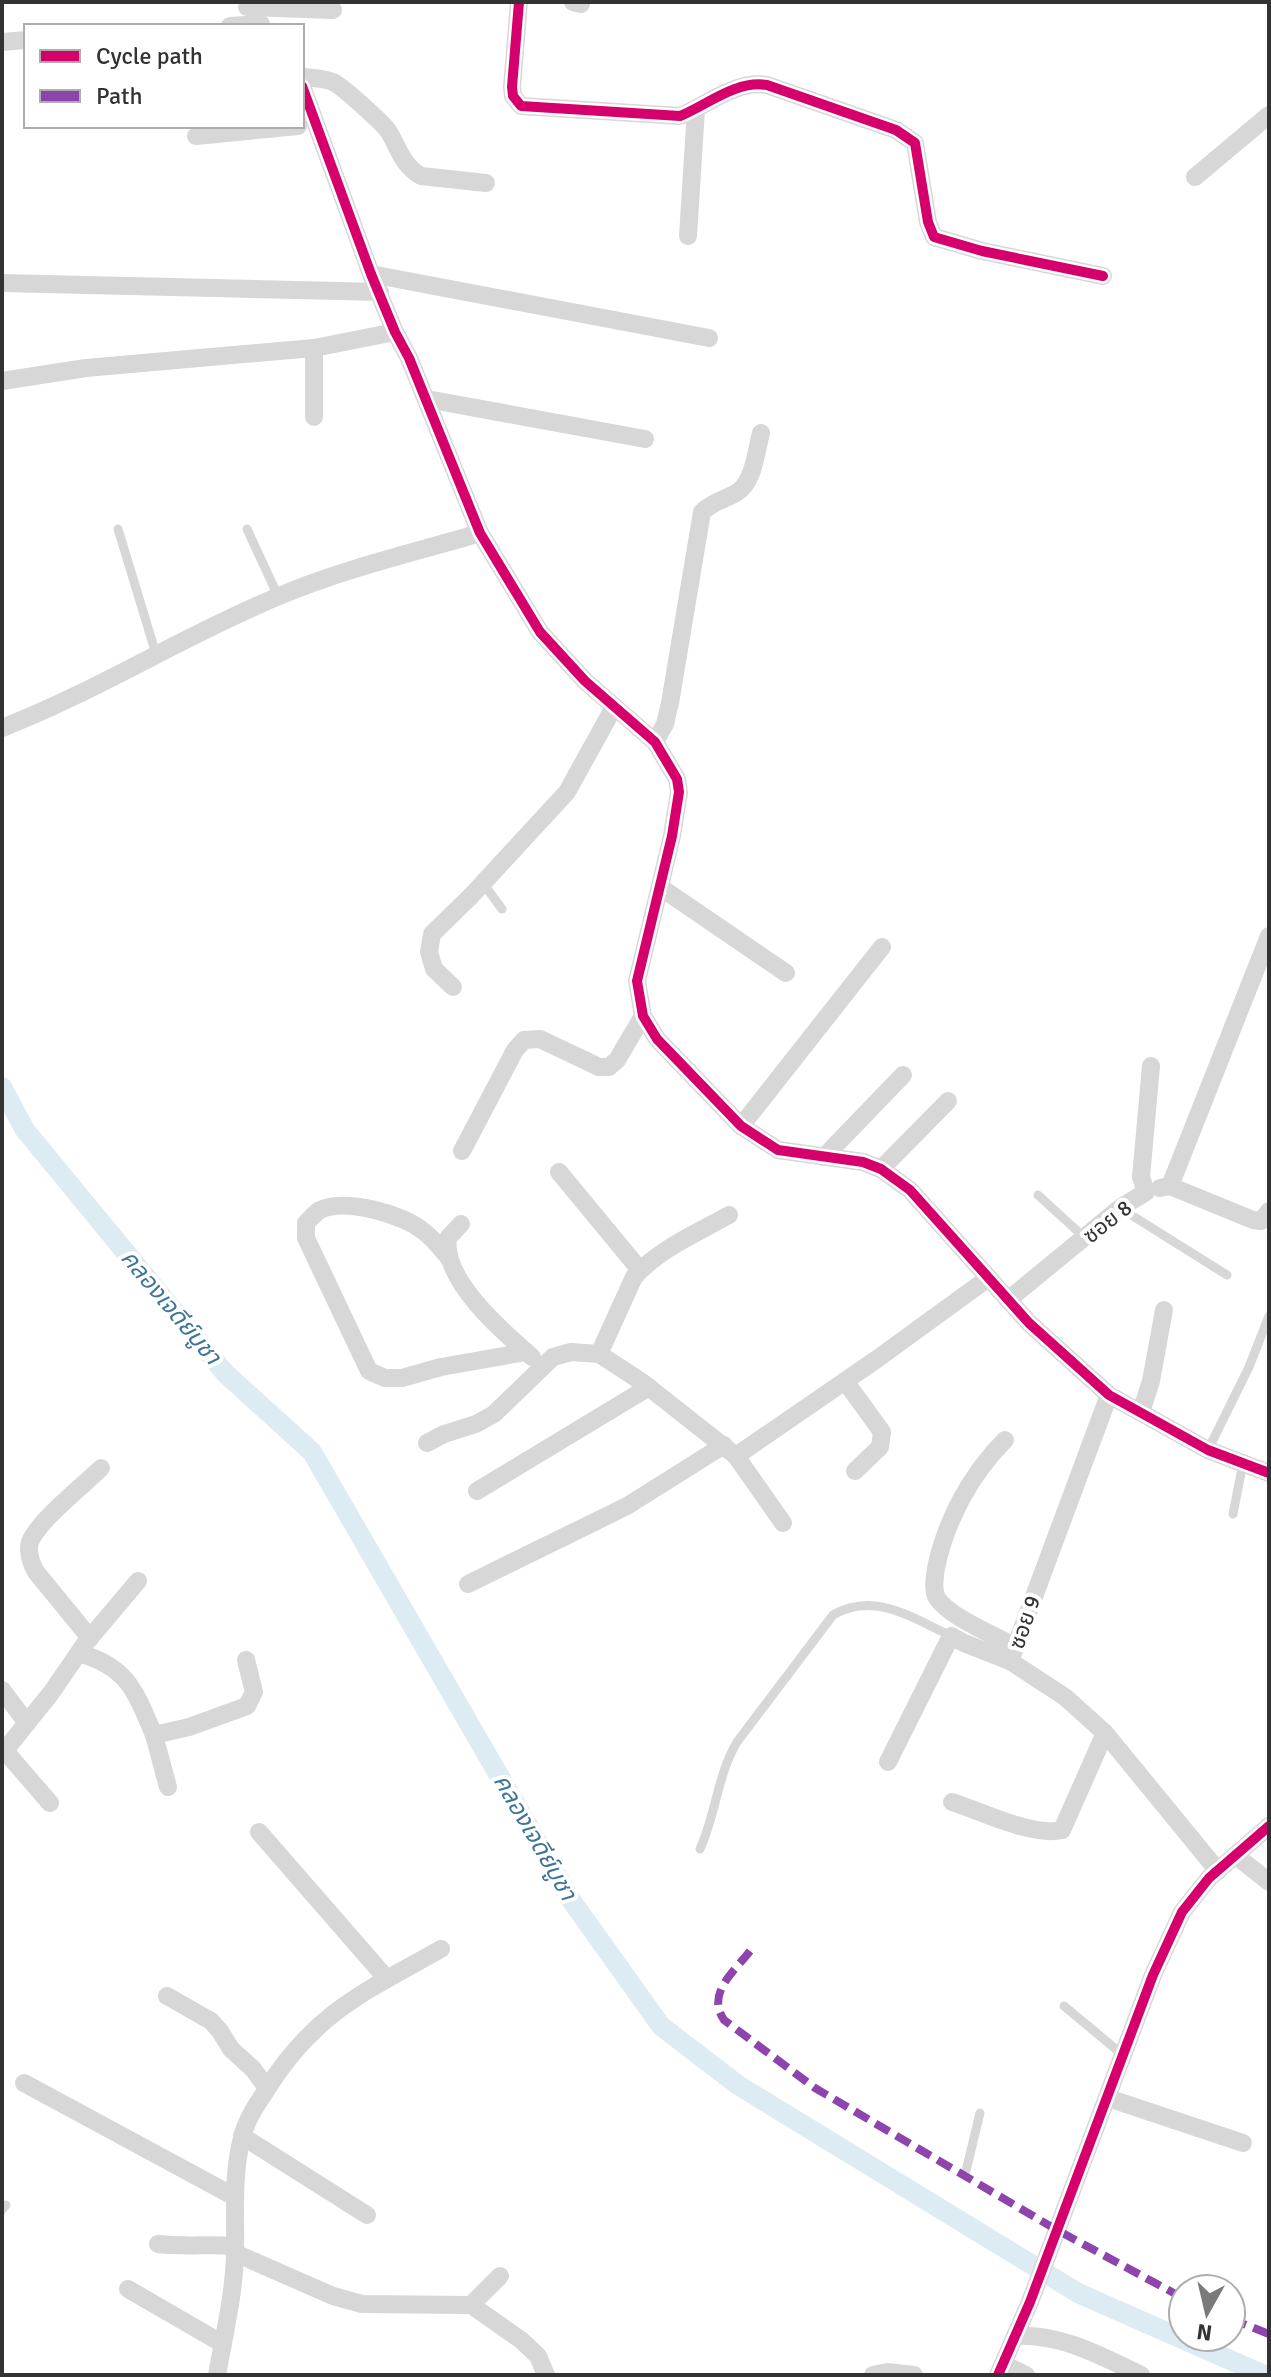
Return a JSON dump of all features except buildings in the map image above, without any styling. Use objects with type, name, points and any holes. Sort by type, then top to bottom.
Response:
[{"type":"street","points":[[519,2],[512,87],[515,101],[521,106],[680,116],[715,96],[762,84],[896,130],[915,143],[928,222],[934,237],[982,251],[1103,276]]},
{"type":"street","points":[[245,4],[333,10]]},
{"type":"street","points":[[245,4],[260,24]]},
{"type":"street","points":[[2,42],[24,40]]},
{"type":"street","points":[[304,77],[336,83],[386,127],[412,171],[421,176],[486,183]]},
{"type":"street","points":[[688,236],[696,109]]},
{"type":"street","points":[[1195,177],[1269,115]]},
{"type":"street","points":[[306,125],[427,399],[480,533],[540,632],[585,681],[655,742],[677,779],[679,792],[672,836],[637,981],[643,1016],[657,1039],[741,1126],[778,1150],[863,1162],[881,1169],[910,1190],[1029,1323],[1109,1395],[1208,1450],[1269,1473]]},
{"type":"street","points":[[196,136],[276,128]]},
{"type":"street","points":[[371,274],[709,338]]},
{"type":"street","points":[[2,283],[380,292]]},
{"type":"street","points":[[2,381],[86,368],[314,348],[395,332]]},
{"type":"street","points":[[314,348],[314,417]]},
{"type":"street","points":[[427,399],[645,439]]},
{"type":"street","points":[[655,742],[665,724],[670,703],[698,521],[710,504],[739,492],[745,485],[761,433]]},
{"type":"street","points":[[2,728],[50,709],[278,596],[361,567],[480,533]]},
{"type":"street","points":[[453,987],[434,969],[429,952],[432,934],[567,792],[614,707]]},
{"type":"street","points":[[660,887],[786,973]]},
{"type":"street","points":[[1170,1186],[1269,936]]},
{"type":"street","points":[[741,1126],[882,947]]},
{"type":"street","points":[[462,1151],[515,1050],[524,1040],[540,1039],[599,1067],[609,1067],[617,1060],[643,1016]]},
{"type":"street","name":"ซอย 8","points":[[1008,1300],[1120,1208],[1146,1192],[1141,1177],[1151,1066]]},
{"type":"street","points":[[824,1157],[903,1075]]},
{"type":"street","points":[[881,1169],[948,1101]]},
{"type":"street","points":[[559,1172],[640,1270]]},
{"type":"street","points":[[1146,1192],[1170,1186],[1253,1220],[1261,1221],[1269,1211]]},
{"type":"street","points":[[526,1352],[441,1367],[402,1378],[385,1378],[369,1371],[306,1238],[306,1223],[318,1211],[328,1208],[363,1208],[400,1216],[423,1231],[449,1258],[465,1287],[483,1310],[543,1367]]},
{"type":"street","points":[[599,1354],[640,1270],[656,1256],[729,1215]]},
{"type":"street","points":[[449,1258],[448,1238],[461,1224]]},
{"type":"street","points":[[468,1584],[627,1506],[730,1451],[845,1381],[987,1279]]},
{"type":"street","points":[[1141,1412],[1151,1381],[1164,1310]]},
{"type":"street","points":[[427,1443],[494,1414],[553,1357],[571,1352],[599,1354],[649,1387],[730,1451],[783,1523]]},
{"type":"street","points":[[845,1381],[882,1432],[880,1447],[855,1471]]},
{"type":"street","points":[[477,1491],[649,1387]]},
{"type":"street","name":"ซอย 9","points":[[1109,1395],[1013,1654],[1105,1733],[1218,1871]]},
{"type":"street","points":[[1005,1440],[987,1458],[954,1513],[941,1544],[933,1583],[936,1597],[1013,1654]]},
{"type":"street","points":[[101,1468],[40,1528],[29,1544],[30,1561],[84,1645],[119,1671],[139,1701],[154,1735],[168,1787]]},
{"type":"street","points":[[50,1803],[3,1753],[84,1645],[138,1581]]},
{"type":"street","points":[[888,1762],[951,1636],[1013,1654]]},
{"type":"street","points":[[154,1735],[189,1727],[247,1706],[254,1692],[246,1660]]},
{"type":"street","points":[[2,1690],[27,1723]]},
{"type":"street","points":[[952,1802],[1029,1828],[1053,1832],[1062,1830],[1105,1733]]},
{"type":"street","points":[[1026,2375],[1000,2370],[1030,2302],[1153,1975],[1182,1912],[1218,1871],[1269,1826]]},
{"type":"street","points":[[259,1832],[387,1979]]},
{"type":"street","points":[[1236,1856],[1269,1882]]},
{"type":"street","points":[[217,2375],[231,2299],[235,2197],[242,2136],[255,2107],[280,2067],[308,2033],[351,1999],[441,1949]]},
{"type":"street","points":[[167,1996],[211,2021],[231,2049],[253,2069],[267,2088]]},
{"type":"street","points":[[24,2083],[235,2197]]},
{"type":"street","points":[[1108,2098],[1243,2143]]},
{"type":"street","points":[[242,2136],[367,2215]]},
{"type":"street","points":[[158,2244],[180,2247],[211,2244],[235,2250],[333,2296],[362,2304],[471,2305],[521,2340],[538,2356],[546,2375]]},
{"type":"street","points":[[471,2305],[500,2276]]},
{"type":"street","points":[[128,2289],[223,2344]]},
{"type":"street","points":[[1015,2336],[1052,2337],[1141,2375]]},
{"type":"street","points":[[873,2375],[887,2372],[914,2375]]},
{"type":"lane","points":[[118,529],[156,654]]},
{"type":"lane","points":[[247,529],[278,596]]},
{"type":"lane","points":[[483,883],[502,909]]},
{"type":"lane","points":[[1038,1195],[1085,1238]]},
{"type":"lane","points":[[1120,1208],[1227,1275]]},
{"type":"lane","points":[[1208,1450],[1249,1367],[1269,1316]]},
{"type":"lane","points":[[1233,1514],[1243,1463]]},
{"type":"lane","points":[[700,1849],[709,1829],[727,1759],[833,1615],[848,1606],[869,1604],[895,1610],[951,1636]]},
{"type":"lane","points":[[1064,2006],[1123,2055]]},
{"type":"lane","points":[[965,2175],[980,2113]]},
{"type":"waterway","name":"คลองเจดีย์บูชา","points":[[2,1087],[25,1130],[225,1373],[312,1452],[571,1900],[661,2026],[738,2085],[1078,2293],[1264,2375]]},
{"type":"marked path","points":[[750,1951],[720,1992],[719,2010],[724,2020],[815,2088],[1057,2230],[1167,2289]]},
{"type":"marked path","points":[[1247,2325],[1269,2334]]},
{"type":"cycle path","points":[[519,2],[512,87],[513,96],[521,106],[680,116],[744,86],[767,85],[896,130],[915,143],[928,222],[934,237],[982,251],[1103,276]]},
{"type":"cycle path","points":[[304,91],[371,274],[409,358],[480,533],[540,632],[585,681],[655,742],[677,779],[679,792],[672,836],[637,981],[643,1016],[657,1039],[741,1126],[778,1150],[863,1162],[881,1169],[910,1190],[1029,1323],[1109,1395],[1208,1450],[1269,1473]]},
{"type":"cycle path","points":[[998,2375],[1030,2302],[1153,1975],[1182,1912],[1209,1878],[1269,1826]]}]
